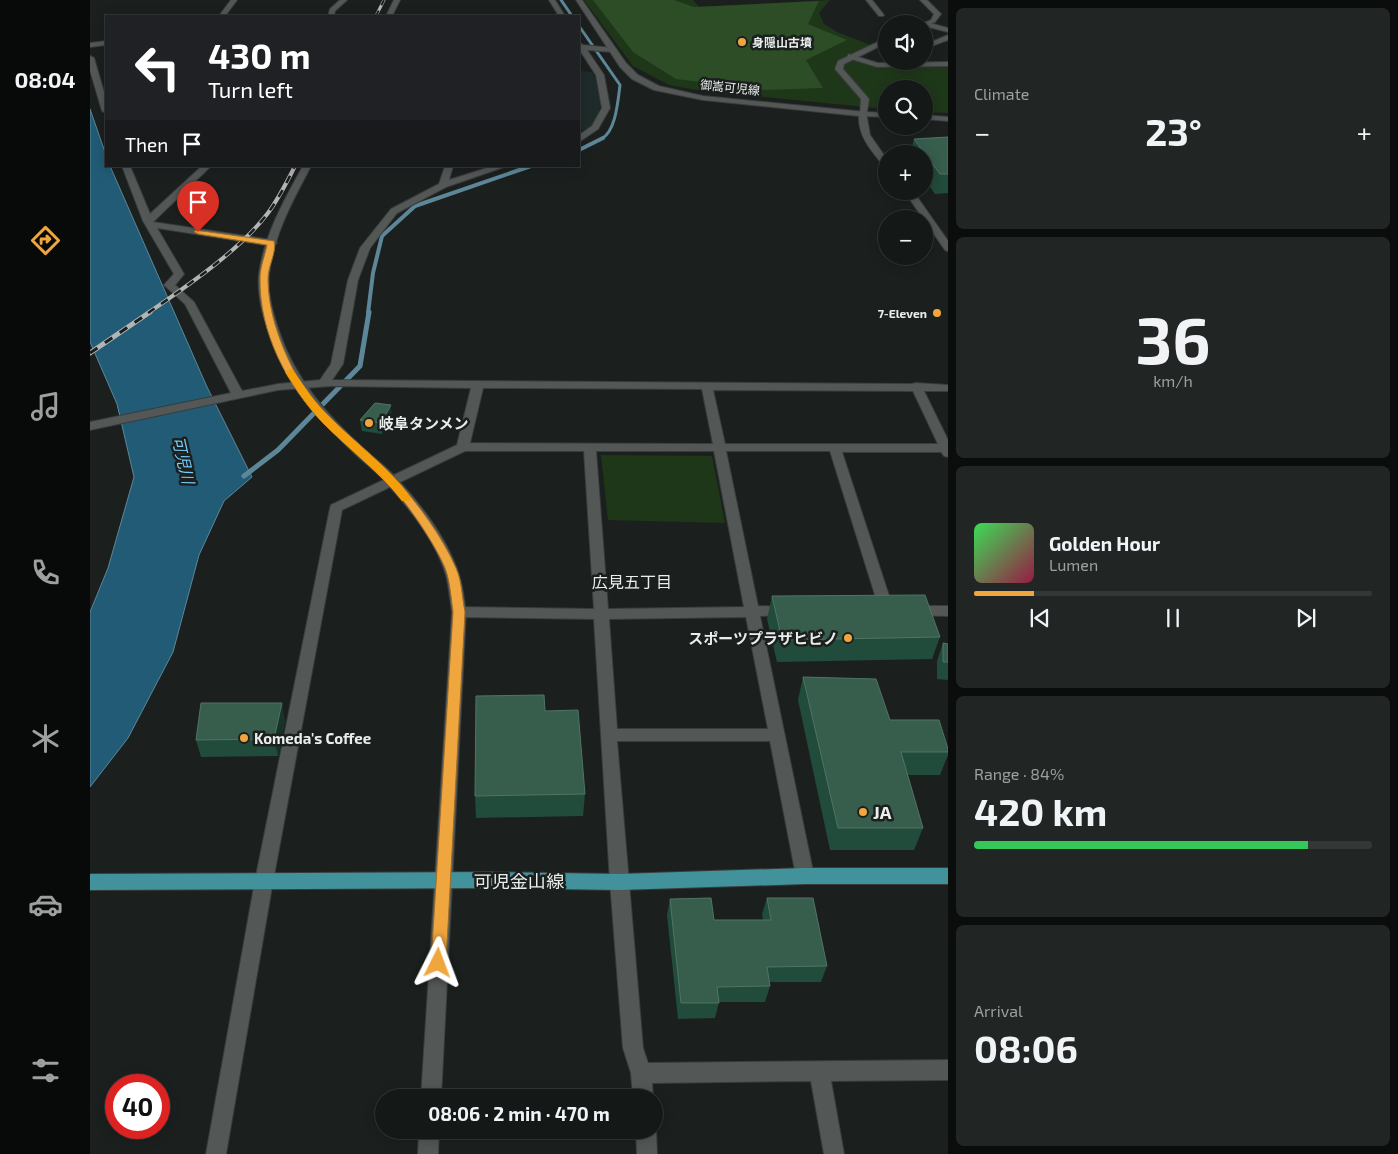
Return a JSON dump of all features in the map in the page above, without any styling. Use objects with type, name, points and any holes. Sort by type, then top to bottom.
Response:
[{"type":"main road","name":"可児金山線","points":[[90,882],[619,882],[805,876],[948,876]]},
{"type":"street","points":[[223,15],[234,0]]},
{"type":"street","points":[[330,15],[332,10],[344,0]]},
{"type":"street","points":[[390,15],[397,0]]},
{"type":"street","points":[[552,0],[561,15]]},
{"type":"street","name":"御嵩可児線","points":[[579,0],[624,65],[635,77],[657,88],[703,98],[878,115]]},
{"type":"street","points":[[869,0],[881,15]]},
{"type":"street","points":[[923,0],[938,14],[933,21]]},
{"type":"street","points":[[933,26],[948,30]]},
{"type":"street","points":[[933,43],[948,37]]},
{"type":"street","points":[[90,44],[105,43]]},
{"type":"street","points":[[878,44],[851,56],[841,63],[839,69],[865,100],[862,126],[878,153]]},
{"type":"street","points":[[580,46],[613,50]]},
{"type":"street","points":[[580,47],[600,75],[606,108],[595,127],[580,138]]},
{"type":"street","points":[[851,56],[877,65],[948,64]]},
{"type":"street","points":[[93,61],[105,106]]},
{"type":"street","points":[[933,118],[948,119]]},
{"type":"street","points":[[126,167],[149,222],[180,274],[169,286],[189,302],[238,395]]},
{"type":"street","points":[[149,222],[205,167]]},
{"type":"street","points":[[307,167],[283,215],[272,243],[264,276],[266,305],[277,347],[290,372],[310,402],[326,420],[393,482],[429,529],[451,569],[459,612],[431,1089]]},
{"type":"street","points":[[443,185],[449,167]]},
{"type":"street","points":[[327,383],[338,364],[353,280],[365,248],[394,211],[443,185],[500,167]]},
{"type":"street","points":[[914,200],[948,248]]},
{"type":"street","points":[[149,222],[272,243]]},
{"type":"street","points":[[96,425],[278,387],[327,383],[916,386],[948,388]]},
{"type":"street","points":[[463,447],[478,384]]},
{"type":"street","points":[[707,386],[805,876]]},
{"type":"street","points":[[216,1154],[264,881],[336,508],[463,447],[947,451],[916,386]]},
{"type":"street","points":[[590,449],[619,882],[633,1048],[641,1073],[642,1089]]},
{"type":"street","points":[[835,449],[887,610]]},
{"type":"street","points":[[459,612],[602,614],[801,611]]},
{"type":"street","points":[[868,611],[948,611]]},
{"type":"street","points":[[610,735],[777,735]]},
{"type":"street","points":[[819,1070],[834,1154]]},
{"type":"street","points":[[641,1073],[948,1070]]},
{"type":"street","points":[[428,1154],[429,1139]]},
{"type":"street","points":[[646,1139],[647,1154]]},
{"type":"shaded area","points":[[580,71],[593,72],[601,104],[596,120],[590,127],[580,129]]},
{"type":"green space","points":[[584,0],[693,0],[699,7],[830,0],[819,13],[824,24],[837,32],[873,46],[851,56],[878,65],[878,70],[933,70],[933,64],[948,64],[948,113],[933,112],[933,80],[878,80],[878,108],[702,91],[669,85],[633,66]]},
{"type":"green space","points":[[593,0],[674,0],[694,7],[819,1],[808,24],[847,40],[806,60],[823,88],[767,90],[676,79],[633,52]]},
{"type":"green space","points":[[601,455],[712,456],[725,523],[608,520]]},
{"type":"water","name":"可児川","points":[[90,109],[105,152],[105,167],[110,167],[207,387],[252,477],[224,501],[199,555],[173,652],[128,738],[90,787],[90,612],[108,568],[134,477],[117,404],[90,342]]},
{"type":"building","points":[[948,137],[948,174],[940,174],[933,165],[933,145],[918,145],[914,139]]},
{"type":"building","points":[[375,403],[391,405],[381,423],[360,420]]},
{"type":"building","points":[[925,595],[940,637],[782,640],[772,596]]},
{"type":"building","points":[[943,643],[948,644],[948,662],[943,662]]},
{"type":"building","name":"JA","points":[[803,677],[876,679],[890,720],[939,720],[948,752],[901,752],[923,828],[838,828]]},
{"type":"building","points":[[544,695],[545,711],[578,710],[585,794],[475,796],[476,696]]},
{"type":"building","points":[[201,703],[282,703],[274,739],[196,740]]},
{"type":"building","points":[[711,898],[714,920],[771,920],[767,898],[813,898],[827,966],[767,967],[770,986],[717,987],[719,1003],[681,1003],[670,899]]},
{"type":"waterway","points":[[561,0],[571,15]]},
{"type":"waterway","points":[[580,27],[620,85],[613,123],[610,130],[601,139]]},
{"type":"waterway","points":[[580,150],[601,139]]},
{"type":"waterway","points":[[368,313],[373,273],[382,236],[415,206],[528,167]]},
{"type":"waterway","points":[[244,476],[278,450],[360,366],[369,312]]},
{"type":"railway","points":[[376,15],[384,0]]},
{"type":"railway","points":[[148,313],[212,267],[242,241],[268,213],[283,190],[294,167]]},
{"type":"railway","points":[[90,353],[150,312]]},
{"type":"slow traffic","points":[[290,372],[306,397],[326,420],[393,482],[405,498]]},
{"type":"place","name":"身隠山古墳","points":[[742,42]]},
{"type":"place","name":"7-Eleven","points":[[937,313]]},
{"type":"place","name":"岐阜タンメン","points":[[369,423]]},
{"type":"place","name":"スポーツプラザヒビノ","points":[[848,638]]},
{"type":"place","name":"Komeda's Coffee","points":[[244,738]]},
{"type":"place","name":"JA","points":[[863,812]]},
{"type":"district","name":"広見五丁目","points":[[632,581]]},
{"type":"route","points":[[198,232],[272,243],[264,276],[266,305],[277,347],[290,372],[306,397],[326,420],[393,482],[429,529],[451,569],[459,612],[438,963]]}]
